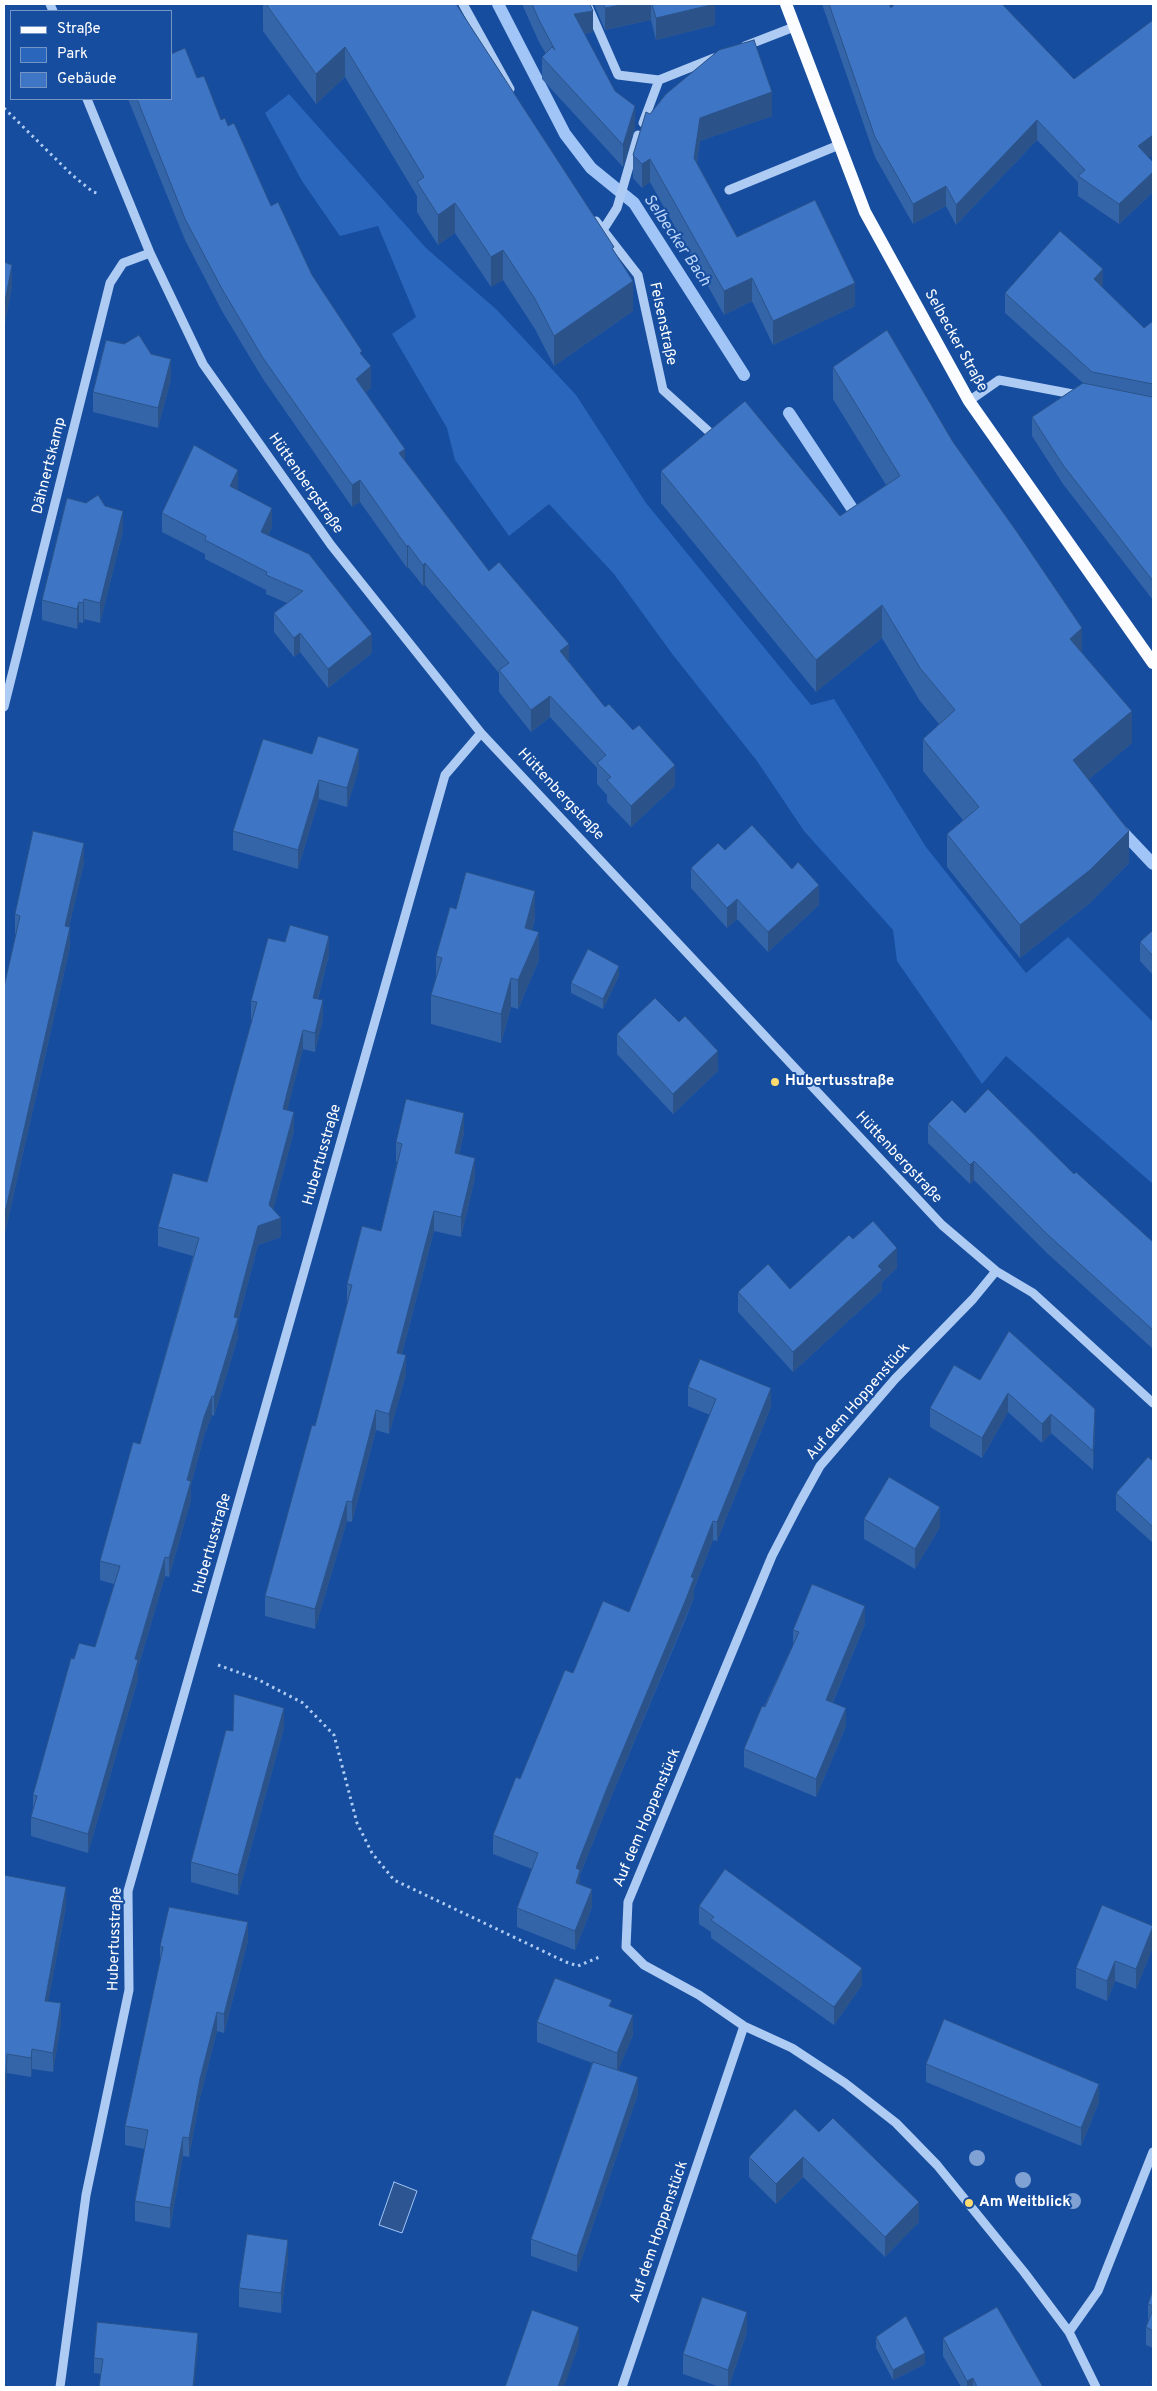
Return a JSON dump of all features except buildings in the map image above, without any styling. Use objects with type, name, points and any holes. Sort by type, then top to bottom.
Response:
[{"type":"main road","name":"Selbecker Straße","points":[[786,4],[865,212],[969,401],[1153,663]]},
{"type":"street","points":[[463,4],[516,99]]},
{"type":"street","points":[[587,4],[618,75],[659,80],[722,55]]},
{"type":"street","points":[[740,48],[794,27]]},
{"type":"street","points":[[603,230],[618,208],[628,168],[659,80]]},
{"type":"street","name":"Hüttenbergstraße","points":[[87,100],[150,253],[203,364],[331,545],[482,733],[942,1225],[996,1271],[1033,1293],[1153,1403]]},
{"type":"street","points":[[729,190],[839,145]]},
{"type":"street","name":"Felsenstraße","points":[[591,214],[638,275],[663,390],[716,438]]},
{"type":"street","name":"Dähnertskamp","points":[[4,707],[110,283],[123,263],[150,253]]},
{"type":"street","points":[[969,401],[999,380],[1084,396]]},
{"type":"street","name":"Hubertusstraße","points":[[60,2387],[86,2195],[129,1990],[128,1891],[445,774],[482,733]]},
{"type":"street","name":"Auf dem Hoppenstück","points":[[622,2387],[744,2026],[699,1995],[644,1965],[626,1947],[628,1902],[772,1556],[820,1466],[895,1379],[973,1299],[996,1271]]},
{"type":"street","points":[[744,2026],[792,2048],[845,2083],[896,2123],[937,2165],[969,2203],[1069,2332],[1096,2387]]},
{"type":"street","points":[[1069,2332],[1098,2291],[1153,2152]]},
{"type":"path","points":[[4,108],[71,174]]},
{"type":"path","points":[[195,1657],[257,1679],[303,1703],[334,1735],[357,1823],[372,1853],[394,1880],[578,1966]]},
{"type":"green space","points":[[289,94],[426,248],[497,310],[576,395],[646,503],[811,705],[834,699],[926,847],[1026,973],[1068,937],[1153,1022],[1153,1184],[1006,1056],[982,1084],[897,961],[893,930],[804,831],[757,761],[673,655],[614,574],[549,504],[509,536],[455,460],[447,428],[392,334],[416,317],[378,226],[340,236],[302,181],[265,113]]},
{"type":"shaded area","points":[[394,2182],[417,2191],[402,2233],[379,2225]]},
{"type":"waterway","name":"Selbecker Bach","points":[[498,4],[565,134],[591,168],[634,203],[744,375]]},
{"type":"waterway","name":"Selbecker Bach","points":[[789,413],[861,522]]},
{"type":"waterway","name":"Selbecker Bach","points":[[1119,828],[1153,864]]},
{"type":"place","name":"Hubertusstraße","points":[[775,1082]]},
{"type":"place","name":"Am Weitblick","points":[[969,2203]]}]
